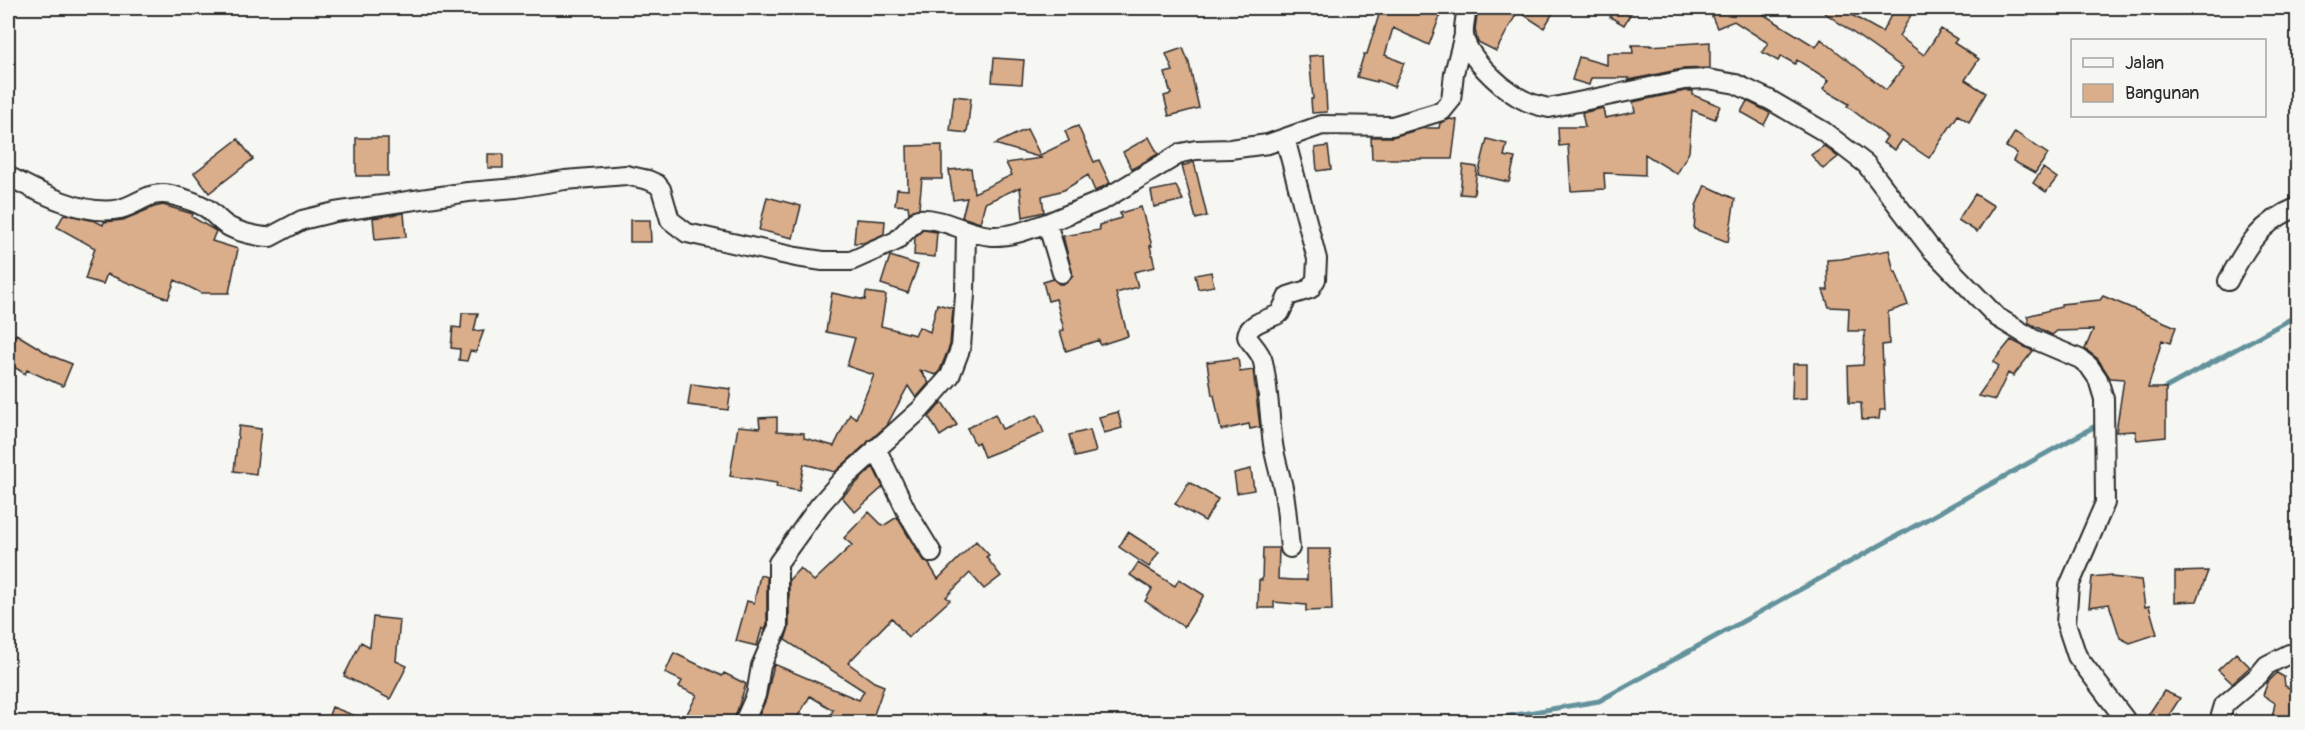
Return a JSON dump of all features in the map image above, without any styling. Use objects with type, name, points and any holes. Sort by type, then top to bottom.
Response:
[{"type":"street","points":[[8,176],[66,203],[101,210],[119,209],[146,196],[161,193],[173,195],[208,209],[229,227],[264,237],[278,234],[302,220],[334,212],[565,180],[627,176],[653,181],[657,184],[661,189],[670,220],[687,233],[796,257],[823,261],[851,261],[896,241],[918,219],[930,219],[993,236],[1018,232],[1103,200],[1181,153],[1250,147],[1322,125],[1392,126],[1442,111],[1451,100],[1467,8]]},
{"type":"street","points":[[1464,35],[1487,72],[1520,98],[1535,105],[1549,108],[1684,80],[1708,79],[1736,84],[1794,112],[1823,130],[1866,164],[1931,249],[1997,317],[2033,339],[2085,362],[2098,379],[2104,399],[2105,503],[2069,586],[2066,623],[2077,656],[2127,723]]},
{"type":"street","points":[[1285,138],[1317,259],[1316,279],[1310,289],[1288,296],[1280,314],[1261,321],[1247,336],[1259,350],[1263,359],[1273,445],[1284,494],[1290,548]]},
{"type":"street","points":[[2228,281],[2247,245],[2257,234],[2288,211],[2298,207]]},
{"type":"street","points":[[1047,223],[1062,273]]},
{"type":"street","points":[[744,723],[756,695],[760,666],[778,627],[778,563],[819,506],[841,481],[921,410],[950,376],[961,347],[966,230]]},
{"type":"street","points":[[876,448],[907,512],[932,553]]},
{"type":"street","points":[[2219,723],[2224,705],[2258,676],[2267,665],[2289,654],[2298,655]]},
{"type":"building","points":[[1381,8],[1443,8],[1429,45],[1393,28],[1385,55],[1404,63],[1394,87],[1377,80],[1377,82],[1357,77],[1364,54],[1367,54]]},
{"type":"building","points":[[1478,8],[1556,8],[1544,28],[1518,11],[1496,51],[1478,42],[1475,29]]},
{"type":"building","points":[[1616,8],[1634,8],[1624,25],[1610,17]]},
{"type":"building","points":[[1711,8],[1767,8],[1758,11],[1816,47],[1821,39],[1886,90],[1903,68],[1818,8],[1839,8],[1882,32],[1895,8],[1915,8],[1899,36],[1924,55],[1941,29],[1957,39],[1954,43],[1979,59],[1965,80],[1986,93],[1969,122],[1958,115],[1929,158],[1902,140],[1895,150],[1883,143],[1887,137],[1847,106],[1849,104],[1823,89],[1829,80],[1797,60],[1795,64],[1781,56],[1778,61],[1762,52],[1768,43],[1734,21],[1717,28],[1710,12],[1715,10]]},
{"type":"building","points":[[1710,42],[1710,68],[1682,69],[1629,80],[1629,78],[1591,78],[1589,85],[1572,80],[1579,57],[1607,65],[1607,53],[1633,53],[1632,45]]},
{"type":"building","points":[[1183,48],[1189,63],[1199,108],[1169,116],[1164,96],[1171,94],[1165,73],[1173,71],[1166,54]]},
{"type":"building","points":[[1324,55],[1327,112],[1312,113],[1309,56]]},
{"type":"building","points":[[994,58],[1024,60],[1022,84],[992,82]]},
{"type":"building","points":[[1693,91],[1693,95],[1720,106],[1715,119],[1692,110],[1689,152],[1677,174],[1645,154],[1645,175],[1604,173],[1605,189],[1571,191],[1568,145],[1559,146],[1558,127],[1585,127],[1582,113],[1603,108],[1605,118],[1635,112],[1633,102]]},
{"type":"building","points":[[954,96],[971,98],[967,133],[950,131]]},
{"type":"building","points":[[1747,101],[1770,113],[1764,125],[1741,112]]},
{"type":"building","points":[[1450,119],[1457,120],[1452,159],[1372,159],[1371,137],[1392,137],[1424,128],[1439,128],[1440,123]]},
{"type":"building","points":[[1078,126],[1094,162],[1099,160],[1110,183],[1095,191],[1088,175],[1064,190],[1042,196],[1044,212],[1023,217],[1020,187],[985,203],[980,223],[962,217],[967,198],[953,200],[949,170],[971,168],[974,193],[1012,175],[1006,163],[1042,158],[995,144],[1027,129],[1040,155],[1069,141],[1065,131]]},
{"type":"building","points":[[2015,132],[2048,154],[2035,173],[2013,161],[2017,153],[2006,147]]},
{"type":"building","points":[[1149,137],[1158,154],[1132,169],[1123,152]]},
{"type":"building","points":[[356,138],[388,138],[388,176],[356,176]]},
{"type":"building","points":[[238,139],[253,159],[209,193],[194,173]]},
{"type":"building","points":[[1487,139],[1507,144],[1504,156],[1515,158],[1509,182],[1478,175]]},
{"type":"building","points":[[942,145],[942,179],[922,179],[919,208],[909,213],[908,206],[895,205],[897,189],[908,190],[907,146]]},
{"type":"building","points":[[1328,146],[1331,169],[1317,171],[1315,148]]},
{"type":"building","points":[[1824,146],[1838,157],[1823,169],[1811,155]]},
{"type":"building","points":[[488,154],[503,154],[503,168],[488,168]]},
{"type":"building","points":[[1194,162],[1207,216],[1196,219],[1182,166]]},
{"type":"building","points":[[1463,165],[1477,167],[1474,195],[1460,194]]},
{"type":"building","points":[[2043,168],[2057,178],[2046,192],[2033,183]]},
{"type":"building","points":[[1705,185],[1735,199],[1728,242],[1694,229],[1696,206]]},
{"type":"building","points":[[1176,186],[1183,200],[1154,207],[1151,191]]},
{"type":"building","points":[[1975,194],[1994,206],[1977,232],[1958,220]]},
{"type":"building","points":[[767,197],[801,206],[793,238],[759,230]]},
{"type":"building","points":[[163,205],[193,214],[192,217],[216,231],[212,241],[238,249],[229,293],[201,293],[175,280],[168,299],[107,274],[103,284],[85,279],[95,248],[57,227],[64,214],[103,225],[104,222],[123,220]]},
{"type":"building","points":[[1141,207],[1152,246],[1150,246],[1155,267],[1134,272],[1138,287],[1116,293],[1128,336],[1100,345],[1099,340],[1066,351],[1060,331],[1064,330],[1056,299],[1048,301],[1043,282],[1053,279],[1059,284],[1065,284],[1073,276],[1063,236],[1100,230],[1099,225],[1121,218],[1120,213]]},
{"type":"building","points":[[404,213],[406,237],[375,240],[373,218]]},
{"type":"building","points":[[856,219],[885,221],[884,234],[863,243],[854,243]]},
{"type":"building","points":[[630,220],[650,220],[651,242],[630,242]]},
{"type":"building","points":[[923,230],[937,232],[935,257],[914,255],[915,237]]},
{"type":"building","points":[[1889,250],[1894,272],[1896,272],[1908,305],[1888,312],[1889,344],[1882,345],[1885,410],[1880,410],[1879,419],[1862,420],[1861,403],[1849,403],[1848,366],[1863,365],[1865,331],[1848,331],[1849,308],[1829,307],[1823,290],[1828,290],[1827,260]]},
{"type":"building","points":[[890,256],[918,265],[908,293],[881,284]]},
{"type":"building","points":[[1211,272],[1214,286],[1198,289],[1195,275]]},
{"type":"building","points":[[866,292],[886,295],[881,326],[915,335],[919,327],[930,332],[937,304],[953,308],[950,345],[940,370],[936,375],[920,370],[929,383],[916,398],[908,386],[887,425],[835,472],[804,464],[799,491],[776,487],[777,483],[730,476],[738,426],[760,428],[759,418],[777,417],[777,431],[804,433],[804,438],[834,446],[850,414],[856,418],[874,375],[847,366],[855,338],[826,332],[832,293],[865,300]]},
{"type":"building","points":[[2103,296],[2176,327],[2170,343],[2162,340],[2148,388],[2166,388],[2166,437],[2137,440],[2135,431],[2116,432],[2124,379],[2110,378],[2098,359],[2085,349],[2093,330],[2057,331],[2052,335],[2029,323],[2027,316],[2061,307],[2061,304],[2100,300]]},
{"type":"building","points":[[462,313],[478,313],[474,331],[484,330],[476,352],[470,351],[467,361],[459,360],[460,349],[451,348],[453,327],[461,328]]},
{"type":"building","points":[[16,334],[52,356],[72,364],[63,386],[27,370],[25,374],[8,363],[8,349]]},
{"type":"building","points":[[2011,340],[2033,351],[2013,376],[2008,373],[1995,400],[1978,396],[1999,366],[1993,362]]},
{"type":"building","points":[[1238,358],[1240,372],[1253,370],[1260,427],[1250,429],[1249,424],[1221,430],[1207,362]]},
{"type":"building","points":[[1793,364],[1807,364],[1807,398],[1792,399]]},
{"type":"building","points":[[691,384],[731,389],[728,410],[688,405]]},
{"type":"building","points":[[942,402],[957,425],[940,436],[929,417]]},
{"type":"building","points":[[1118,412],[1122,428],[1104,433],[1099,417]]},
{"type":"building","points":[[995,414],[1002,429],[1037,415],[1044,433],[984,457],[978,442],[975,444],[967,428]]},
{"type":"building","points":[[239,426],[261,429],[256,474],[234,471]]},
{"type":"building","points":[[1090,430],[1096,452],[1075,457],[1069,435]]},
{"type":"building","points":[[873,467],[883,487],[855,512],[842,497]]},
{"type":"building","points":[[1251,469],[1254,490],[1237,493],[1234,473]]},
{"type":"building","points":[[1189,482],[1218,499],[1205,521],[1175,504]]},
{"type":"building","points":[[869,512],[883,526],[897,517],[922,559],[929,564],[938,579],[976,541],[989,555],[986,557],[1001,576],[984,589],[970,573],[946,597],[950,600],[908,638],[892,618],[848,663],[874,682],[884,686],[871,723],[851,717],[847,723],[826,723],[833,710],[810,696],[794,723],[756,723],[766,699],[774,664],[859,700],[864,691],[785,640],[789,627],[789,580],[800,568],[814,581],[852,545],[844,538]]},
{"type":"building","points":[[1128,532],[1159,552],[1149,567],[1119,547]]},
{"type":"building","points":[[1263,548],[1279,548],[1278,579],[1293,580],[1307,580],[1307,549],[1330,549],[1332,610],[1306,611],[1306,605],[1274,602],[1274,608],[1258,608]]},
{"type":"building","points":[[1138,563],[1175,586],[1179,579],[1204,595],[1184,627],[1145,601],[1152,589],[1130,575]]},
{"type":"building","points":[[2208,571],[2197,601],[2175,602],[2175,572]]},
{"type":"building","points":[[760,575],[767,577],[767,625],[765,630],[762,628],[757,646],[736,641],[747,601],[754,603]]},
{"type":"building","points":[[2111,575],[2111,577],[2141,580],[2145,607],[2149,606],[2157,634],[2130,643],[2120,638],[2109,604],[2089,607],[2092,577]]},
{"type":"building","points":[[373,617],[400,620],[396,661],[407,666],[390,699],[344,676],[361,642],[370,647]]},
{"type":"building","points":[[674,653],[722,676],[724,673],[746,684],[733,723],[682,723],[697,695],[679,687],[682,681],[665,673]]},
{"type":"building","points":[[2236,653],[2250,667],[2232,683],[2218,670]]},
{"type":"building","points":[[2277,673],[2284,677],[2285,686],[2298,692],[2298,712],[2295,723],[2271,723],[2275,703],[2263,695],[2268,682]]},
{"type":"building","points":[[2164,691],[2180,698],[2164,723],[2161,723],[2147,717]]},
{"type":"building","points":[[332,707],[369,721],[369,723],[326,723]]},
{"type":"waterway","points":[[2160,391],[2298,315]]},
{"type":"waterway","points":[[1473,722],[1599,701],[2099,424]]}]
